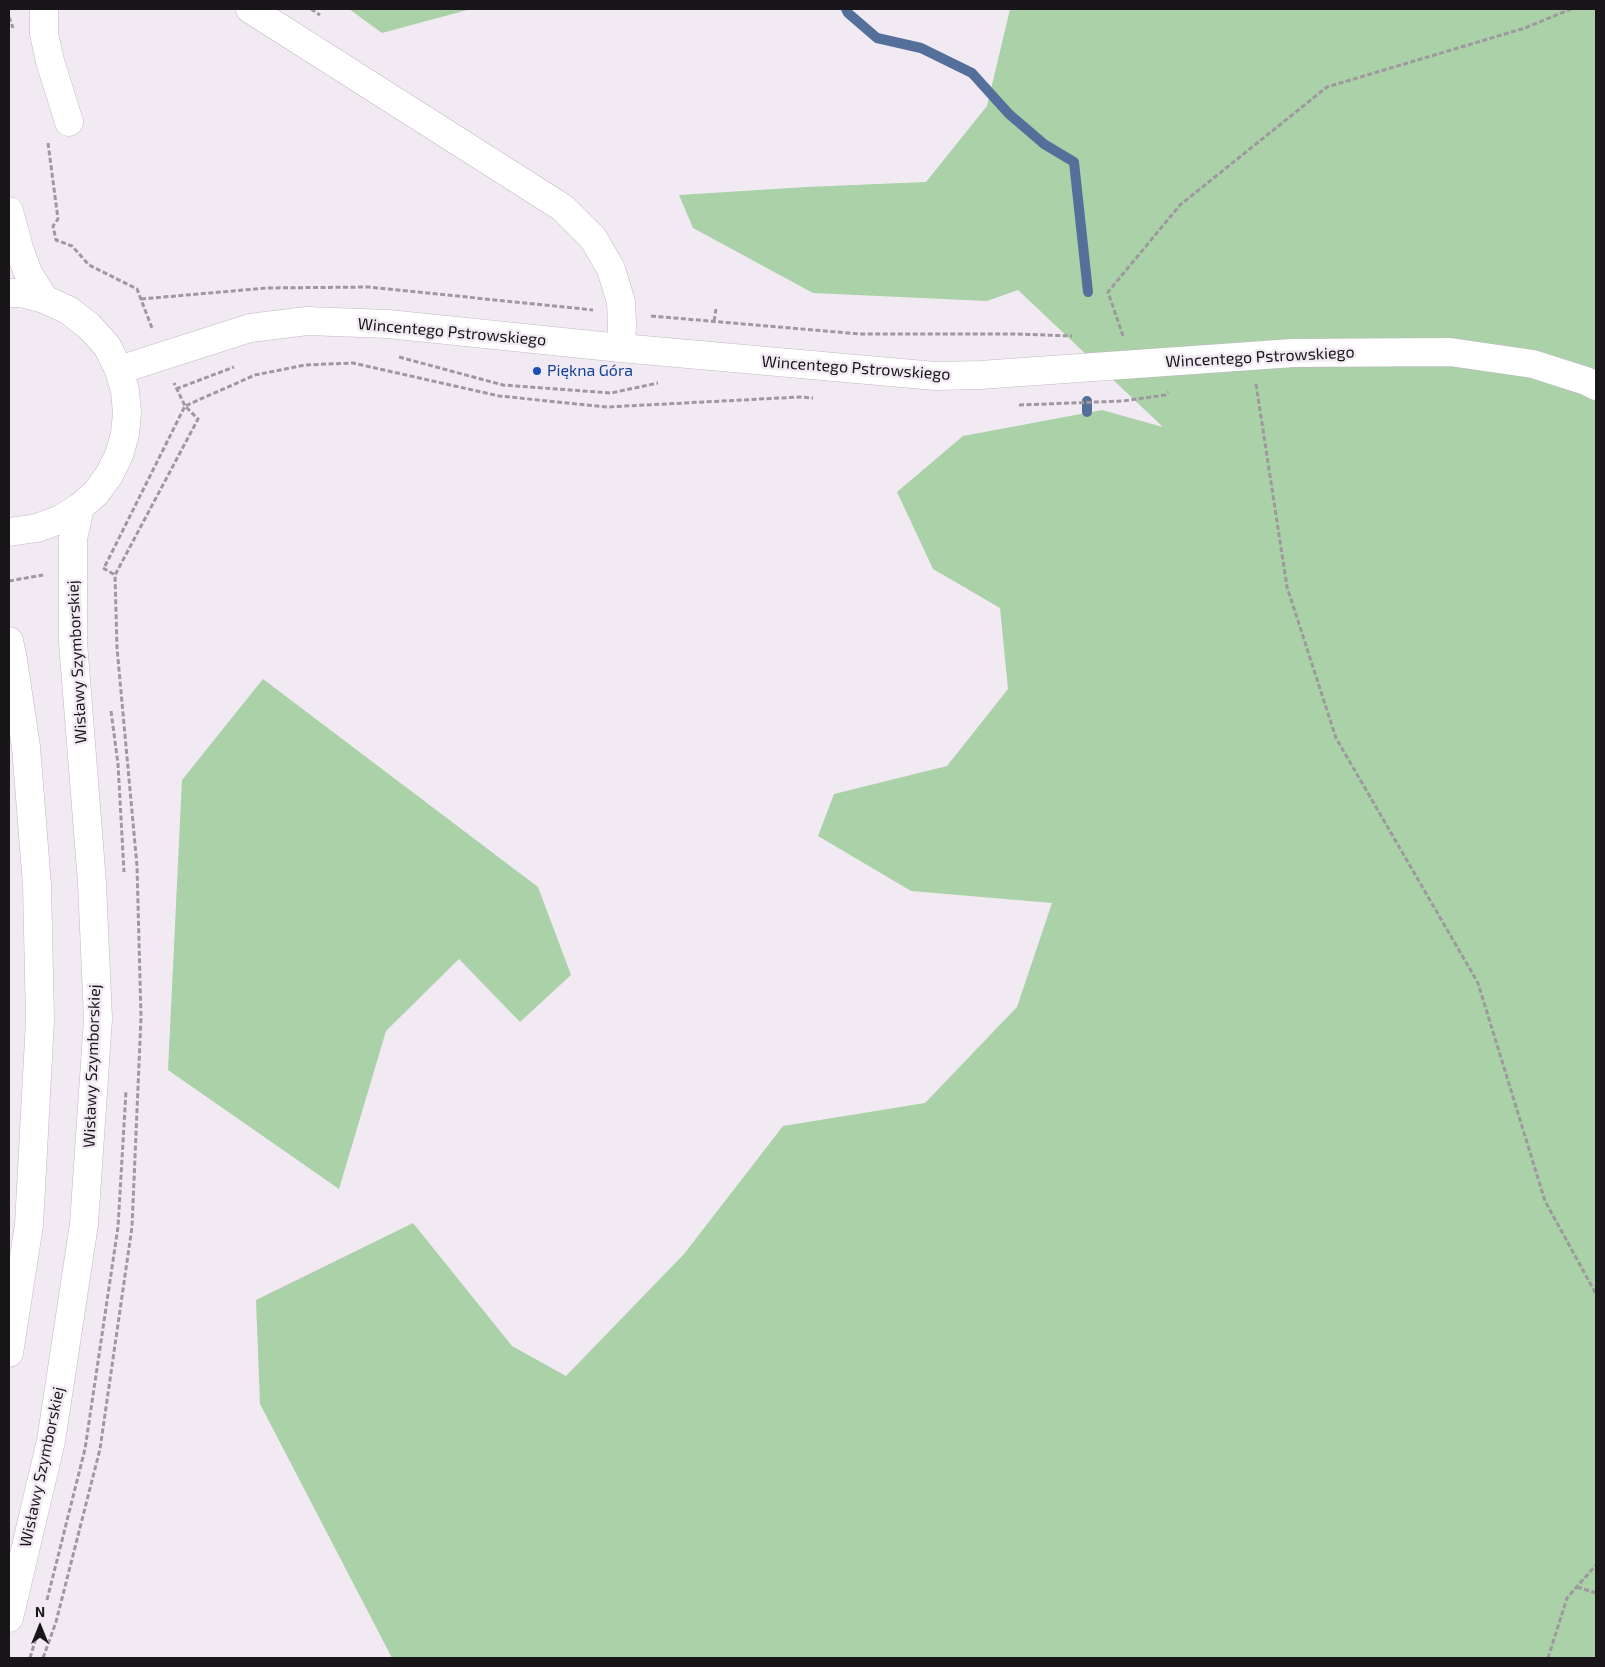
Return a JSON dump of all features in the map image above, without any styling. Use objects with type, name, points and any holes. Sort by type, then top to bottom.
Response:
[{"type":"main road","points":[[44,9],[44,34],[50,61],[58,128]]},
{"type":"main road","points":[[250,9],[563,208],[592,238],[611,269],[620,302],[622,324],[620,348]]},
{"type":"main road","points":[[9,211],[28,273],[44,299]]},
{"type":"main road","points":[[9,293],[21,293],[44,299],[68,310],[90,326],[107,346],[119,370],[125,391],[126,413],[123,441],[119,455],[109,475],[96,493],[80,507],[59,520],[36,528],[9,532]]},
{"type":"main road","name":"Wincentego Pstrowskiego","points":[[119,370],[250,328],[307,321],[388,324],[620,348],[944,376],[1293,353],[1450,352],[1533,364],[1596,386]]},
{"type":"main road","name":"Wisławy Szymborskiej","points":[[9,1618],[51,1441],[84,1224],[98,1019],[92,883],[73,642],[73,539],[80,507]]},
{"type":"main road","points":[[9,641],[27,757],[37,885],[40,1020],[29,1225],[9,1353]]},
{"type":"path","points":[[1124,338],[1108,292],[1180,205],[1327,87],[1525,28],[1571,9]]},
{"type":"path","points":[[58,128],[58,219],[53,226],[56,240],[72,246],[90,265],[137,289],[153,331]]},
{"type":"path","points":[[711,356],[716,309]]},
{"type":"path","points":[[390,355],[503,385],[611,393],[664,382]]},
{"type":"path","points":[[1252,355],[1287,587],[1336,738],[1478,982],[1545,1201],[1596,1294]]},
{"type":"path","points":[[185,406],[255,375],[305,365],[353,363],[499,396],[606,408],[800,397],[819,398]]},
{"type":"path","points":[[176,389],[236,366]]},
{"type":"path","points":[[105,568],[115,575],[198,418],[185,406],[174,384]]},
{"type":"path","points":[[1010,405],[1123,401],[1165,395],[1172,389]]},
{"type":"path","points":[[9,581],[46,574]]},
{"type":"path","points":[[1548,1658],[1568,1598],[1596,1565]]},
{"type":"path","points":[[1577,1587],[1596,1593]]},
{"type":"green space","points":[[349,9],[471,9],[382,33]]},
{"type":"green space","points":[[1010,9],[1596,9],[1596,1658],[392,1658],[260,1404],[256,1300],[413,1223],[512,1346],[566,1376],[684,1254],[783,1126],[925,1103],[1017,1007],[1052,903],[911,891],[818,836],[834,794],[947,766],[1008,689],[1000,608],[933,569],[897,492],[963,436],[1102,410],[1163,427],[1018,290],[987,301],[813,293],[693,228],[679,195],[926,182],[987,106]]},
{"type":"green space","points":[[263,679],[538,887],[571,975],[520,1022],[459,959],[386,1031],[339,1189],[168,1070],[182,780]]},
{"type":"waterway","points":[[846,9],[848,13],[877,38],[921,48],[972,73],[1009,114],[1044,144],[1074,162],[1088,292]]},
{"type":"waterway","points":[[1087,401],[1087,412]]},
{"type":"place","name":"Piękna Góra","points":[[537,371]]}]
